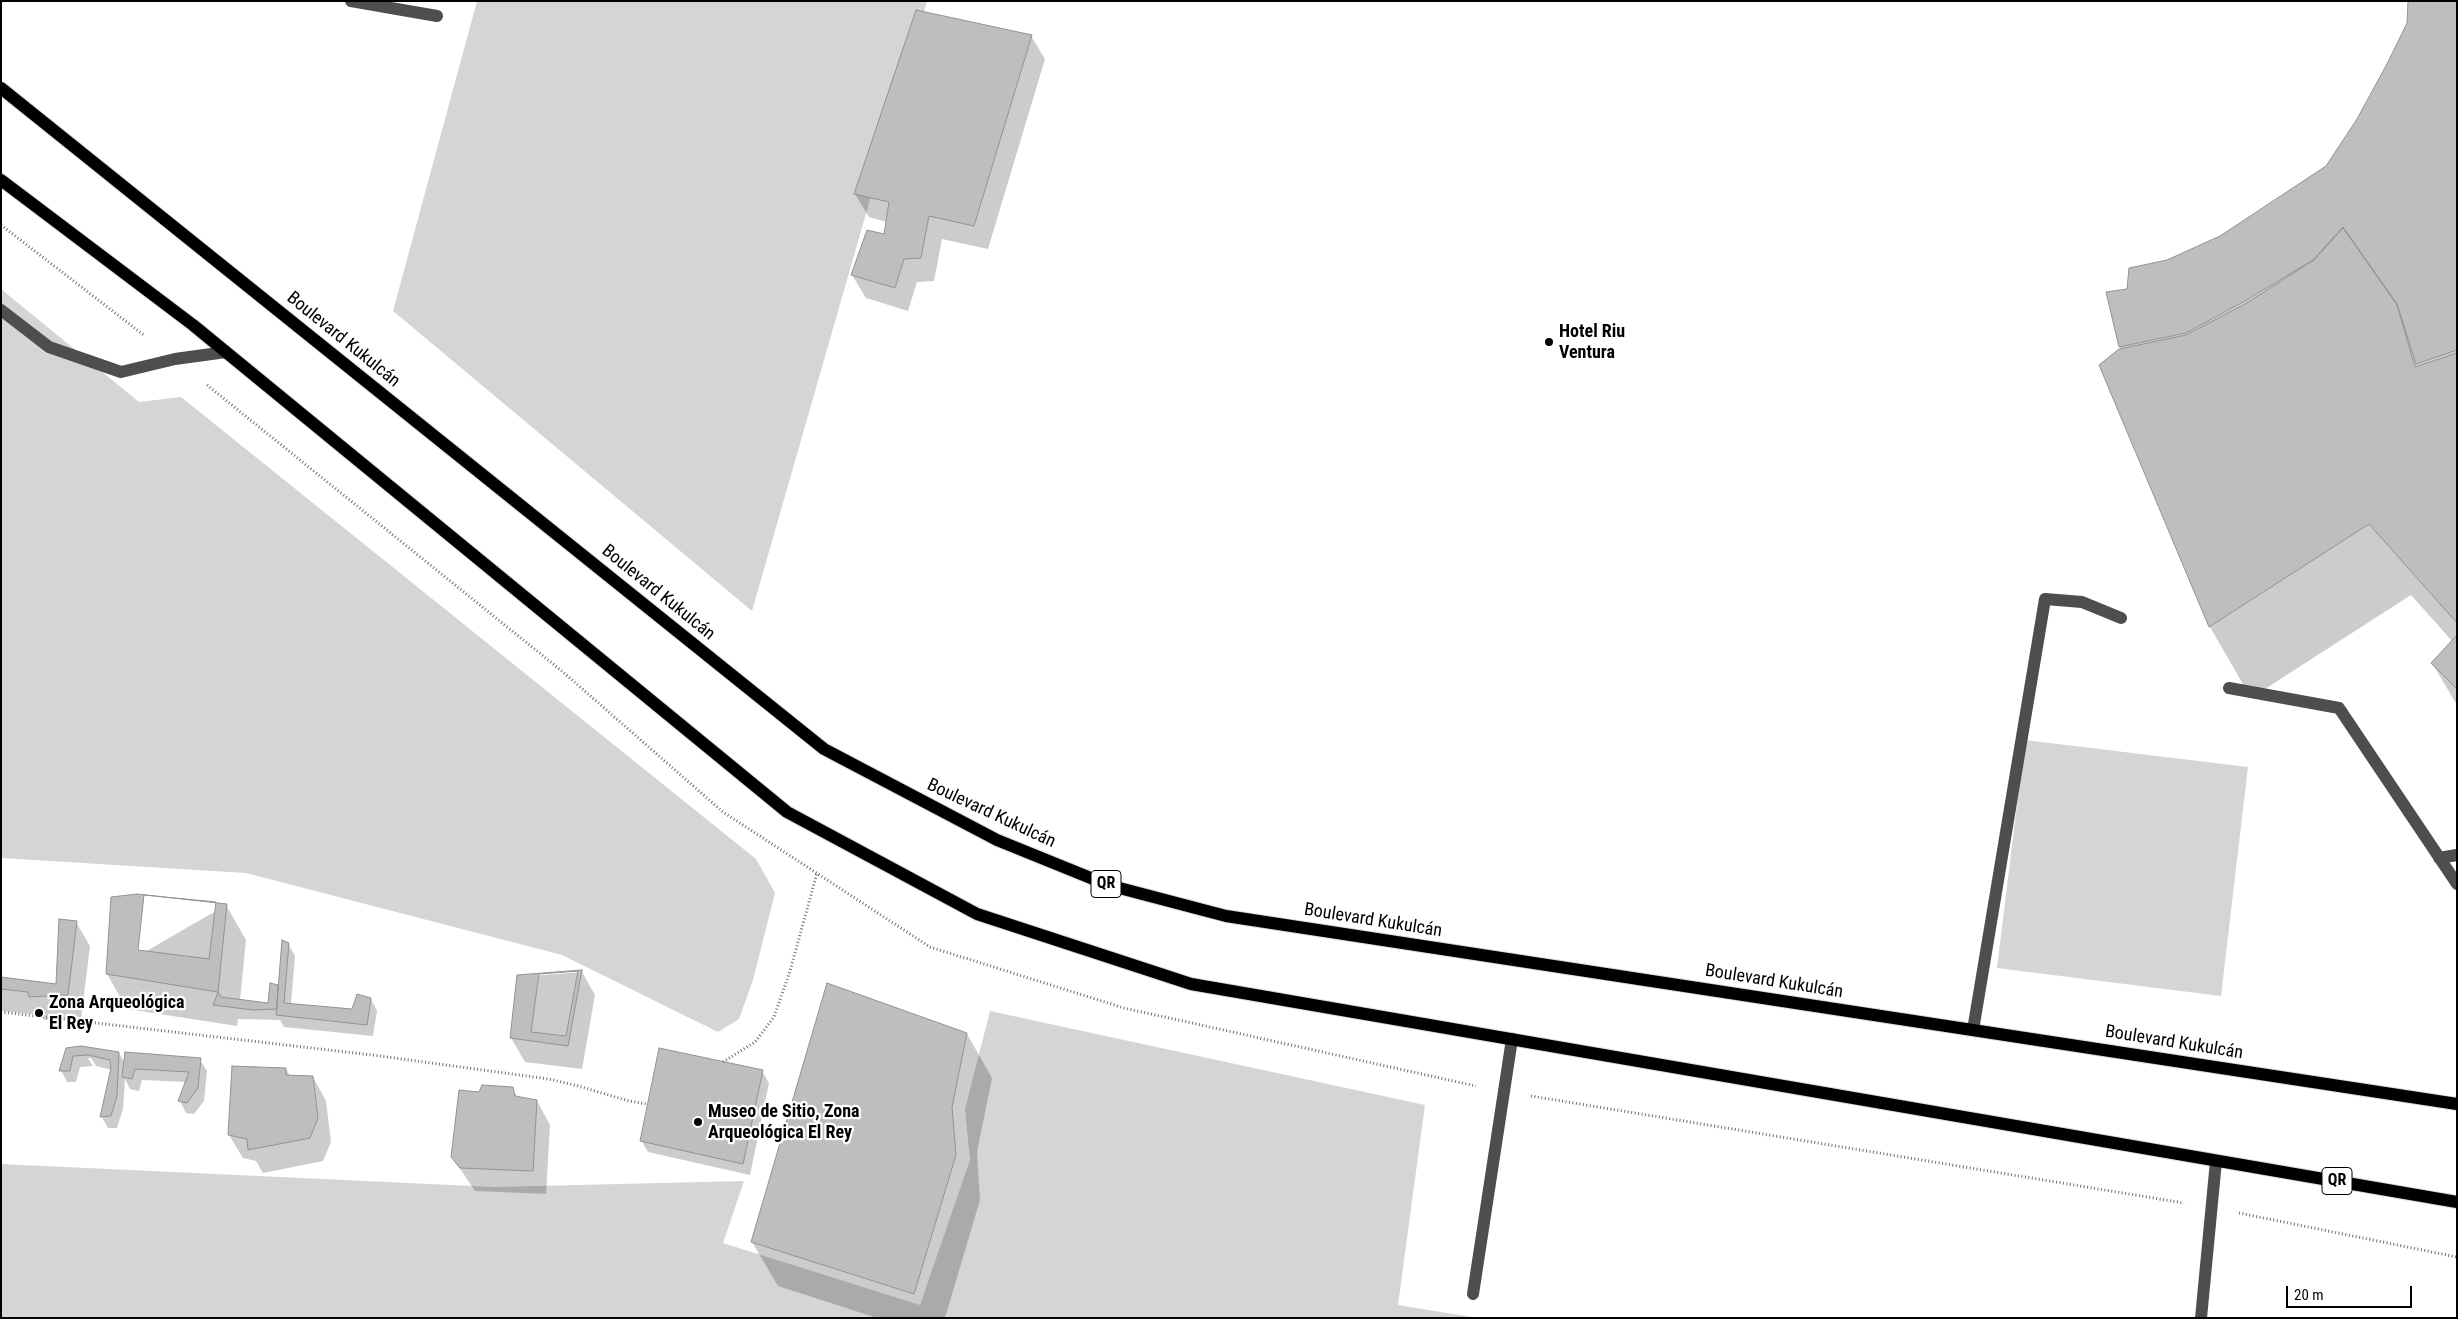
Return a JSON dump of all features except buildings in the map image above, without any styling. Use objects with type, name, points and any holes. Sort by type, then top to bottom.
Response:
[{"type":"main road","name":"Boulevard Kukulcán","points":[[1,88],[824,749],[997,840],[1108,885],[1226,916],[2457,1104]]},
{"type":"main road","name":"QR","points":[[1,180],[226,352],[788,812],[977,914],[1191,984],[2457,1202]]},
{"type":"lane","points":[[351,1],[437,16]]},
{"type":"lane","points":[[1,310],[49,347],[121,372],[175,359],[226,352]]},
{"type":"lane","points":[[1973,1030],[2045,599],[2082,602],[2121,618]]},
{"type":"lane","points":[[2229,688],[2340,708],[2457,884]]},
{"type":"lane","points":[[2439,858],[2457,855]]},
{"type":"lane","points":[[1473,1294],[1512,1039]]},
{"type":"lane","points":[[2201,1318],[2216,1161]]},
{"type":"path","points":[[723,1062],[755,1042],[774,1017],[790,971],[816,873]]},
{"type":"path","points":[[1,1012],[372,1055],[550,1079],[629,1102],[647,1104]]},
{"type":"shaded area","points":[[477,1],[927,1],[752,611],[393,311]]},
{"type":"shaded area","points":[[1,289],[139,402],[181,397],[756,859],[775,893],[753,980],[739,1019],[718,1032],[562,955],[246,873],[1,858]]},
{"type":"shaded area","points":[[2025,740],[2248,767],[2221,996],[1997,968]]},
{"type":"shaded area","points":[[990,1011],[1425,1105],[1398,1305],[1478,1318],[1,1318],[1,1164],[494,1187],[744,1181],[723,1243],[920,1305],[970,1160],[965,1109]]},
{"type":"place","name":"Hotel Riu Ventura","points":[[1549,342]]},
{"type":"place","name":"Zona Arqueológica El Rey","points":[[39,1013]]},
{"type":"place","name":"Museo de Sitio, Zona Arqueológica El Rey","points":[[698,1122]]}]
